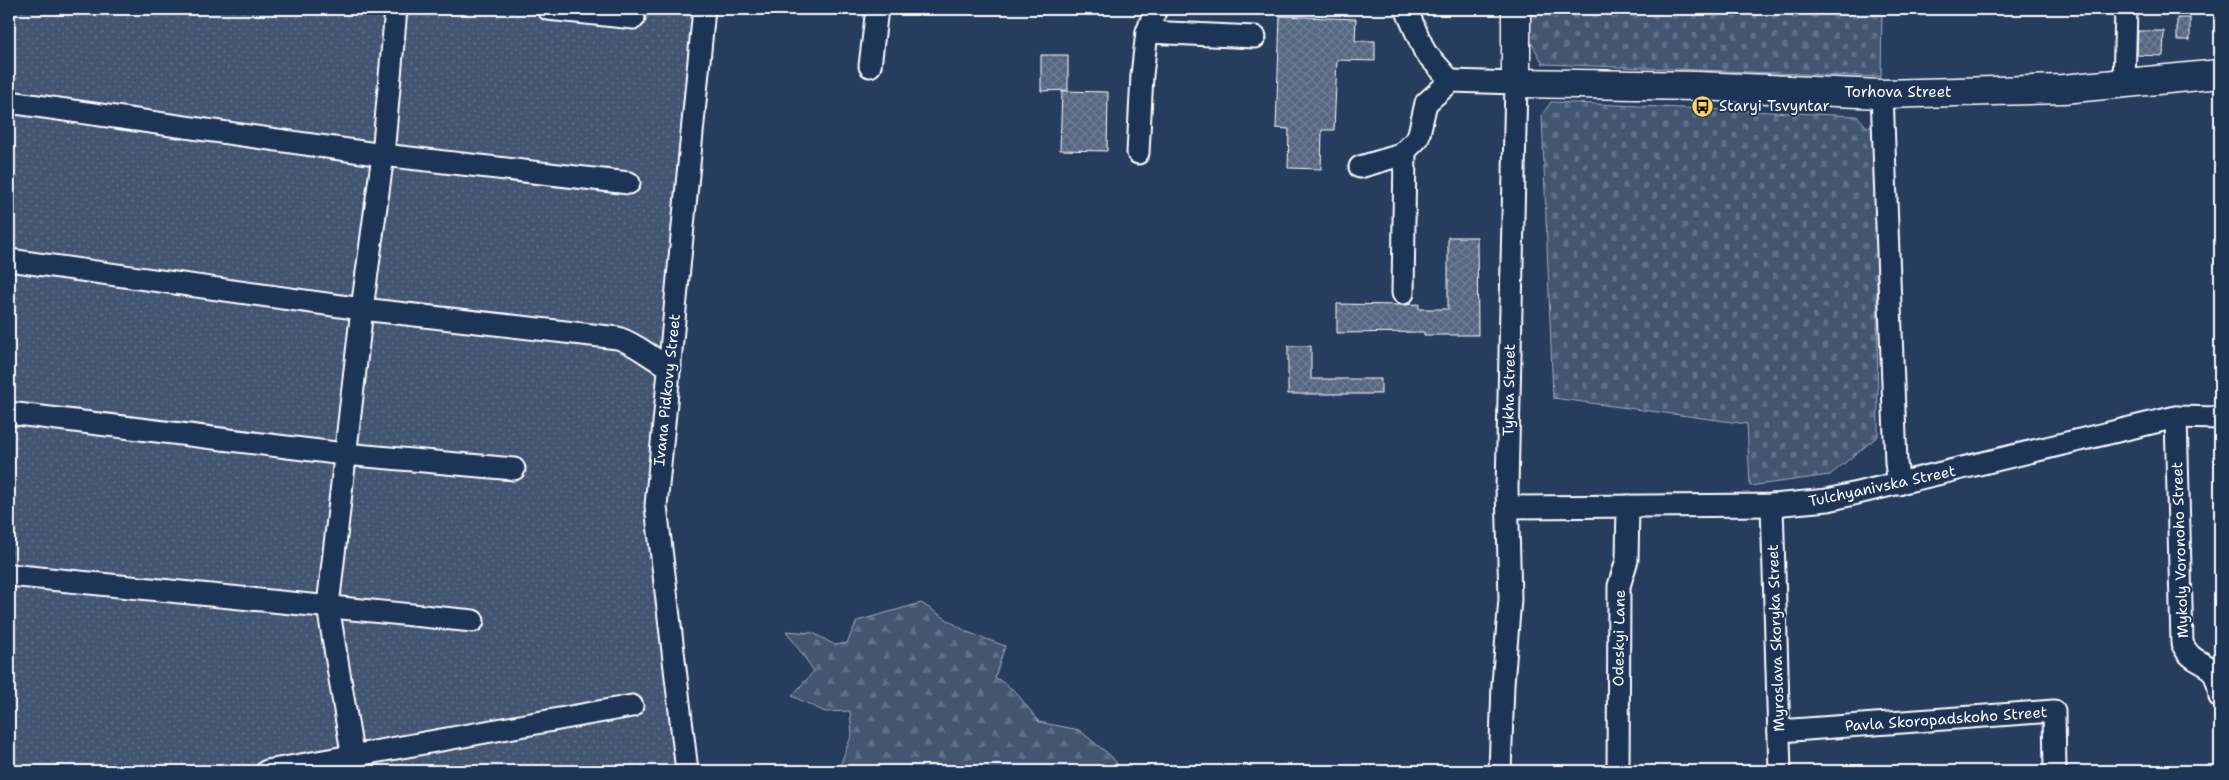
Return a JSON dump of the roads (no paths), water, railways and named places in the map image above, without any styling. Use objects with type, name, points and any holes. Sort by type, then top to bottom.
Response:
[{"type":"main road","name":"Tykha Street","points":[[1516,9],[1516,84]]},
{"type":"main road","name":"Torhova Street","points":[[1516,84],[1697,86],[1882,94],[2025,91],[2124,85],[2220,74]]},
{"type":"street","points":[[354,763],[328,606],[344,454],[383,155],[396,9]]},
{"type":"street","points":[[548,9],[634,18]]},
{"type":"street","name":"Ivana Pidkovy Street","points":[[687,771],[656,506],[704,9]]},
{"type":"street","points":[[870,66],[876,9]]},
{"type":"street","points":[[1138,153],[1142,75],[1147,32],[1156,9]]},
{"type":"street","points":[[1406,9],[1425,52],[1451,81]]},
{"type":"street","points":[[2124,85],[2126,9]]},
{"type":"street","points":[[1147,32],[1255,37]]},
{"type":"street","points":[[1360,167],[1401,155],[1418,138],[1426,103],[1451,81],[1516,84]]},
{"type":"street","name":"Tykha Street","points":[[1500,771],[1502,693],[1510,599],[1508,507],[1516,84]]},
{"type":"street","points":[[1882,94],[1895,444],[1899,484]]},
{"type":"street","points":[[9,102],[383,155],[628,183]]},
{"type":"street","points":[[1403,293],[1405,151]]},
{"type":"street","points":[[9,260],[362,309],[618,338],[634,343],[659,362],[670,366]]},
{"type":"street","points":[[9,413],[344,454],[514,469]]},
{"type":"street","name":"Tulchyanivska Street","points":[[1508,507],[1772,505],[1809,503],[1899,484],[2176,417],[2220,418]]},
{"type":"street","name":"Mykoly Voronoho Street","points":[[2176,417],[2182,643],[2190,656],[2211,668],[2216,675],[2220,697]]},
{"type":"street","name":"Myroslava Skoryka Street","points":[[1772,505],[1780,771]]},
{"type":"street","name":"Odeskyi Lane","points":[[1618,771],[1619,586],[1627,560],[1628,506]]},
{"type":"street","points":[[9,575],[474,621]]},
{"type":"street","points":[[267,771],[354,763],[632,706]]},
{"type":"street","name":"Pavla Skoropadskoho Street","points":[[1779,730],[2054,711],[2055,771]]},
{"type":"place","name":"Staryi Tsvyntar","points":[[1703,106]]}]
